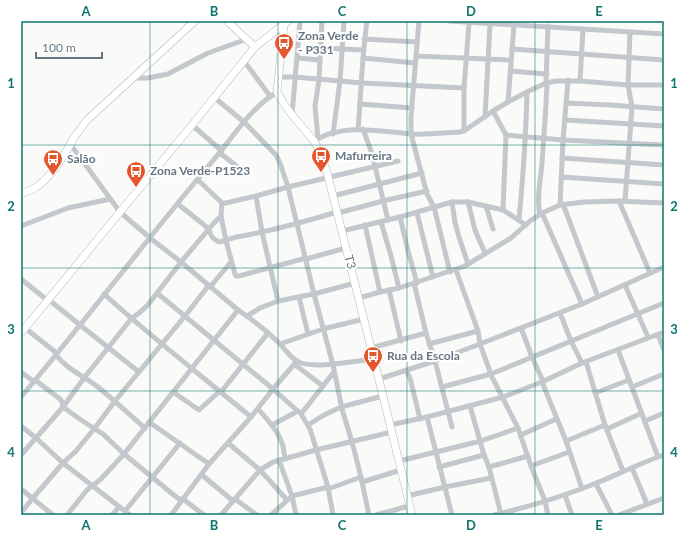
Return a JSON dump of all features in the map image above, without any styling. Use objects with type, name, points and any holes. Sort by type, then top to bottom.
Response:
[{"type":"street","points":[[21,194],[44,181],[67,152],[86,121],[193,21]]},
{"type":"street","points":[[227,21],[255,47]]},
{"type":"street","points":[[292,115],[300,21]]},
{"type":"street","points":[[322,21],[319,80],[315,106],[316,140],[348,130],[360,129],[412,134],[464,131],[508,102],[547,83],[580,80],[628,85],[664,85]]},
{"type":"street","points":[[333,134],[340,81],[344,21]]},
{"type":"street","points":[[366,21],[363,50],[360,129],[368,142],[388,220]]},
{"type":"street","points":[[419,21],[413,86],[412,134],[427,191],[434,207],[450,272]]},
{"type":"street","points":[[449,21],[664,34]]},
{"type":"street","points":[[145,428],[98,387],[77,374],[55,355],[54,351],[23,330],[215,98],[255,47],[286,23]]},
{"type":"street","points":[[21,397],[244,122],[274,94],[286,23]]},
{"type":"street","points":[[464,131],[464,88],[469,23]]},
{"type":"street","points":[[484,117],[490,24]]},
{"type":"street","points":[[508,102],[514,26]]},
{"type":"street","points":[[548,26],[544,138],[538,208],[582,304]]},
{"type":"street","points":[[580,80],[583,29]]},
{"type":"street","points":[[625,201],[632,107],[628,85],[630,33]]},
{"type":"street","points":[[133,78],[148,78],[168,74],[208,54],[247,39]]},
{"type":"street","points":[[364,39],[417,42]]},
{"type":"street","points":[[321,48],[363,50]]},
{"type":"street","points":[[512,49],[664,60]]},
{"type":"street","points":[[416,56],[511,60]]},
{"type":"street","points":[[297,58],[320,60]]},
{"type":"street","points":[[363,58],[415,63]]},
{"type":"street","points":[[244,61],[274,94]]},
{"type":"street","points":[[510,71],[547,74]]},
{"type":"street","points":[[278,77],[464,88]]},
{"type":"street","points":[[568,80],[563,140],[561,204],[598,297]]},
{"type":"street","points":[[519,220],[526,137],[527,92]]},
{"type":"street","name":"T3","points":[[274,94],[316,140],[324,162],[412,515]]},
{"type":"street","points":[[215,98],[244,122],[279,159],[298,224],[314,294],[333,365],[341,407],[362,479],[369,515]]},
{"type":"street","points":[[566,102],[664,109]]},
{"type":"street","points":[[360,104],[412,108]]},
{"type":"street","points":[[493,111],[506,135],[503,210]]},
{"type":"street","points":[[565,120],[664,126]]},
{"type":"street","points":[[192,125],[239,168]]},
{"type":"street","points":[[506,135],[664,146]]},
{"type":"street","points":[[71,145],[120,212],[268,333],[280,344],[295,363],[323,386]]},
{"type":"street","points":[[562,158],[664,165]]},
{"type":"street","points":[[198,180],[222,203],[226,203],[288,186],[398,161]]},
{"type":"street","points":[[333,196],[422,173]]},
{"type":"street","points":[[561,177],[664,184]]},
{"type":"street","points":[[178,204],[209,229],[212,237],[219,242],[298,224],[383,201],[427,191]]},
{"type":"street","points":[[256,196],[262,232],[278,301]]},
{"type":"street","points":[[21,226],[68,208],[110,199]]},
{"type":"street","points":[[619,201],[650,273]]},
{"type":"street","points":[[359,298],[399,288],[456,270],[511,238],[542,214],[561,204],[619,201],[664,203]]},
{"type":"street","points":[[342,231],[417,213],[452,202],[468,202],[503,210],[526,225]]},
{"type":"street","points":[[452,202],[457,230],[468,264]]},
{"type":"street","points":[[468,202],[475,230],[485,253]]},
{"type":"street","points":[[222,203],[221,216],[236,276],[346,248]]},
{"type":"street","points":[[486,206],[493,229]]},
{"type":"street","points":[[417,213],[433,277]]},
{"type":"street","points":[[21,455],[63,407],[131,319],[147,306],[181,262],[221,216]]},
{"type":"street","points":[[400,217],[426,334],[435,361],[452,427]]},
{"type":"street","points":[[381,222],[399,288]]},
{"type":"street","points":[[365,225],[380,292]]},
{"type":"street","points":[[21,513],[63,463],[76,451],[185,316],[232,262]]},
{"type":"street","points":[[379,379],[435,361],[560,313],[664,267]]},
{"type":"street","points":[[456,270],[492,377],[521,435],[545,502],[548,515]]},
{"type":"street","points":[[21,279],[139,372]]},
{"type":"street","points":[[247,316],[260,308],[278,301],[314,294],[355,283]]},
{"type":"street","points":[[625,285],[648,338]]},
{"type":"street","points":[[389,290],[401,341]]},
{"type":"street","points":[[157,293],[244,364],[299,413],[310,429],[328,488],[333,515]]},
{"type":"street","points":[[104,294],[131,319],[251,417]]},
{"type":"street","points":[[299,297],[308,334]]},
{"type":"street","points":[[442,387],[491,374],[664,303]]},
{"type":"street","points":[[67,515],[87,490],[93,486],[124,454],[238,310]]},
{"type":"street","points":[[560,313],[571,341],[584,362],[623,471]]},
{"type":"street","points":[[280,344],[323,329],[364,319]]},
{"type":"street","points":[[521,328],[566,441],[582,489]]},
{"type":"street","points":[[429,344],[478,332]]},
{"type":"street","points":[[221,515],[260,470],[272,462],[352,442],[420,419],[503,397],[543,382],[584,362],[664,332]]},
{"type":"street","points":[[173,392],[199,410],[220,391],[244,364],[268,333]]},
{"type":"street","points":[[371,348],[426,334]]},
{"type":"street","points":[[658,334],[664,350]]},
{"type":"street","points":[[494,515],[545,502],[582,489],[661,456],[644,421],[618,350]]},
{"type":"street","points":[[295,363],[333,365],[373,359]]},
{"type":"street","points":[[171,515],[184,500],[209,464],[258,409],[295,363]]},
{"type":"street","points":[[406,370],[410,378],[420,419]]},
{"type":"street","points":[[21,372],[32,381],[35,380],[60,399],[63,407],[94,429],[99,430],[124,454],[175,496],[184,500],[204,515]]},
{"type":"street","points":[[272,425],[299,413],[334,372]]},
{"type":"street","points":[[632,388],[664,374]]},
{"type":"street","points":[[595,392],[629,380]]},
{"type":"street","points":[[308,425],[341,407],[383,396]]},
{"type":"street","points":[[470,406],[484,455],[489,467],[501,514]]},
{"type":"street","points":[[258,409],[272,425],[282,443],[286,459]]},
{"type":"street","points":[[644,421],[664,413]]},
{"type":"street","points":[[566,441],[642,414]]},
{"type":"street","points":[[427,417],[452,515]]},
{"type":"street","points":[[521,435],[556,419]]},
{"type":"street","points":[[149,422],[209,464]]},
{"type":"street","points":[[21,426],[63,463],[130,515]]},
{"type":"street","points":[[399,461],[481,441],[518,428]]},
{"type":"street","points":[[125,511],[180,443]]},
{"type":"street","points":[[228,443],[260,470],[289,498]]},
{"type":"street","points":[[531,466],[569,452]]},
{"type":"street","points":[[440,467],[484,455]]},
{"type":"street","points":[[489,467],[528,456]]},
{"type":"street","points":[[279,460],[289,498],[296,515]]},
{"type":"street","points":[[632,468],[647,504]]},
{"type":"street","points":[[271,515],[289,498],[401,470]]},
{"type":"street","points":[[202,475],[234,500],[257,515]]},
{"type":"street","points":[[407,496],[491,478]]},
{"type":"street","points":[[596,484],[612,515]]},
{"type":"street","points":[[21,490],[53,515]]},
{"type":"street","points":[[565,495],[572,515]]},
{"type":"street","points":[[619,515],[664,498]]},
{"type":"street","points":[[112,515],[119,506]]},
{"type":"street","points":[[376,515],[409,506]]},
{"type":"place","name":"Zona Verde - P331","points":[[284,60]]},
{"type":"place","name":"Mafurreira","points":[[321,173]]},
{"type":"place","name":"Salão","points":[[53,176]]},
{"type":"place","name":"Zona Verde-P1523","points":[[136,188]]},
{"type":"place","name":"Rua da Escola","points":[[373,373]]}]
